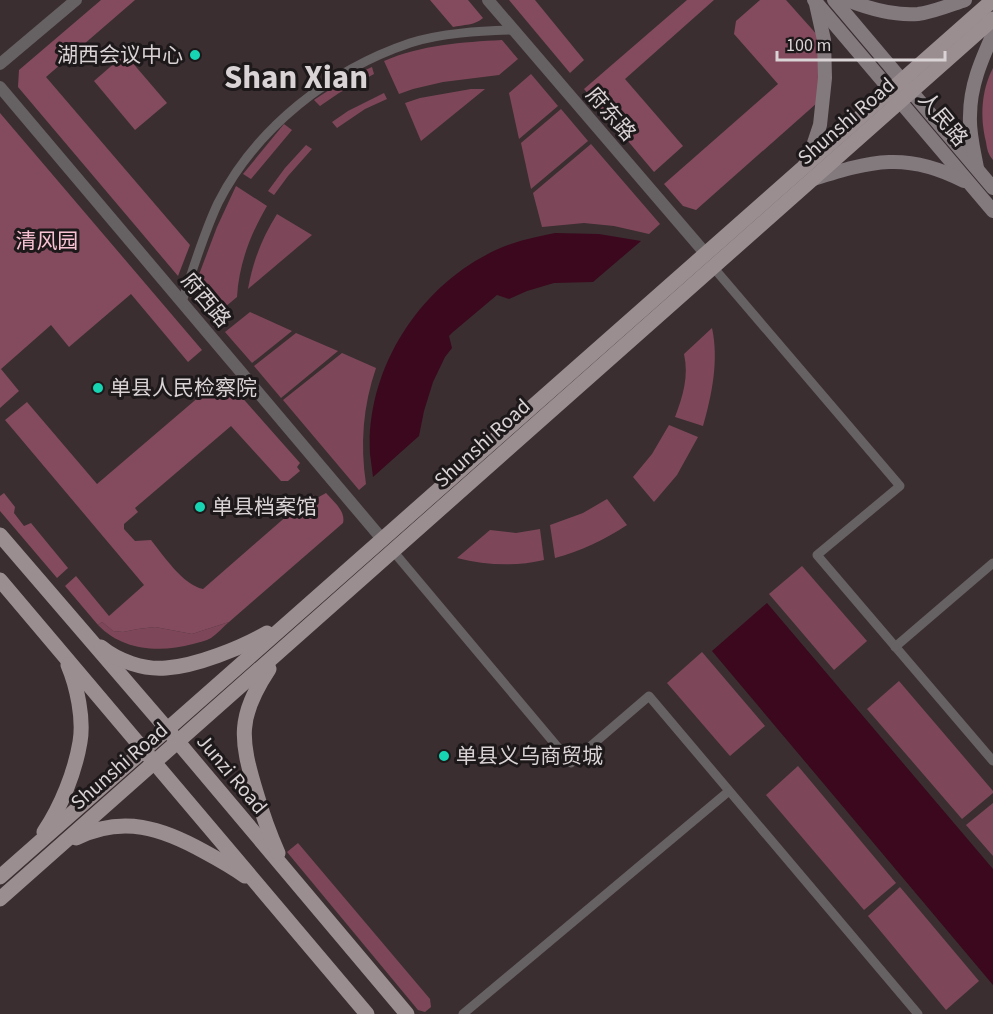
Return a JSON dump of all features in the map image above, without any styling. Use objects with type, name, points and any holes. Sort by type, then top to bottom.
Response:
[{"type":"main road","name":"人民路","points":[[834,0],[970,184],[993,211]]},
{"type":"main road","points":[[847,0],[880,11],[918,14],[964,0]]},
{"type":"main road","name":"Shunshi Road","points":[[0,899],[712,267],[808,173],[901,91],[993,0]]},
{"type":"main road","name":"人民路","points":[[815,1],[993,188]]},
{"type":"main road","points":[[815,1],[824,40],[825,78],[820,125],[808,173],[897,161],[931,166],[970,184]]},
{"type":"main road","name":"Shunshi Road","points":[[901,91],[993,19]]},
{"type":"main road","points":[[978,170],[969,118],[971,97],[979,66],[993,34]]},
{"type":"main road","name":"Shunshi Road","points":[[0,877],[705,254],[808,173]]},
{"type":"main road","name":"Junzi Road","points":[[0,535],[407,1014]]},
{"type":"main road","points":[[0,580],[367,1014]]},
{"type":"main road","points":[[83,632],[112,656],[164,669],[220,654],[257,639],[293,618]]},
{"type":"main road","points":[[285,870],[265,821],[246,759],[244,722],[258,685],[288,644]]},
{"type":"main road","points":[[32,849],[48,827],[67,790],[80,741],[81,723],[78,703],[71,672],[63,654]]},
{"type":"main road","points":[[44,860],[77,837],[87,833],[117,826],[139,826],[156,829],[192,845],[243,874],[262,889]]},
{"type":"street","points":[[0,64],[76,0]]},
{"type":"street","name":"府东路","points":[[488,0],[705,254]]},
{"type":"street","points":[[182,302],[218,204],[233,177],[251,152],[296,108],[318,90],[352,69],[411,43],[487,30],[513,30]]},
{"type":"street","name":"府西路","points":[[0,87],[382,539]]},
{"type":"street","points":[[712,267],[900,486],[817,555],[993,761]]},
{"type":"street","points":[[393,551],[571,763],[649,696],[918,1014]]},
{"type":"street","points":[[895,647],[993,563]]},
{"type":"street","points":[[463,1014],[729,791]]},
{"type":"shaded area","points":[[502,40],[518,59],[499,75],[443,82],[399,94],[384,61],[427,48]]},
{"type":"shaded area","points":[[372,67],[374,74],[320,106],[314,100],[342,82]]},
{"type":"shaded area","points":[[531,74],[558,106],[519,139],[509,93]]},
{"type":"shaded area","points":[[471,89],[485,89],[421,141],[405,103]]},
{"type":"shaded area","points":[[384,93],[387,99],[365,109],[337,128],[332,122],[348,111]]},
{"type":"shaded area","points":[[561,109],[588,141],[531,189],[521,143]]},
{"type":"shaded area","points":[[284,124],[292,130],[251,179],[243,174]]},
{"type":"shaded area","points":[[591,144],[660,224],[649,234],[614,226],[584,223],[542,227],[533,193]]},
{"type":"shaded area","points":[[306,145],[312,149],[274,195],[268,191],[285,168]]},
{"type":"shaded area","points":[[236,186],[267,206],[246,250],[237,297],[213,317],[192,293],[217,227]]},
{"type":"shaded area","points":[[277,214],[312,235],[248,289],[259,250]]},
{"type":"shaded area","points":[[555,233],[599,234],[641,241],[593,282],[554,283],[509,299],[497,295],[453,332],[449,336],[452,348],[433,382],[419,436],[373,477],[370,454],[371,420],[378,387],[390,356],[407,326],[428,300],[453,277],[481,258],[511,244]]},
{"type":"shaded area","points":[[250,312],[292,331],[252,363],[225,332]]},
{"type":"shaded area","points":[[712,328],[715,352],[714,377],[703,426],[675,417],[684,386],[686,370],[684,354]]},
{"type":"shaded area","points":[[296,333],[338,351],[281,398],[254,366]]},
{"type":"shaded area","points":[[342,353],[376,368],[368,397],[364,425],[363,454],[366,484],[359,490],[283,400]]},
{"type":"shaded area","points":[[669,425],[698,437],[677,475],[654,502],[633,477],[652,454]]},
{"type":"shaded area","points":[[607,499],[627,525],[610,536],[555,558],[550,525],[583,513]]},
{"type":"shaded area","points":[[540,529],[544,560],[522,564],[500,564],[457,558],[490,530],[516,533]]},
{"type":"shaded area","points":[[802,566],[867,641],[834,670],[769,594]]},
{"type":"shaded area","points":[[767,603],[993,869],[993,985],[712,651]]},
{"type":"shaded area","points":[[102,622],[113,631],[123,632],[155,627],[192,634],[229,622],[207,640],[180,647],[155,649],[130,645],[119,640],[98,625]]},
{"type":"shaded area","points":[[702,652],[765,726],[730,756],[667,683]]},
{"type":"shaded area","points":[[899,681],[993,791],[962,819],[867,709]]},
{"type":"shaded area","points":[[798,766],[896,883],[864,910],[766,795]]},
{"type":"shaded area","points":[[993,803],[993,856],[966,825]]},
{"type":"shaded area","points":[[298,843],[430,999],[431,1007],[425,1012],[418,1010],[287,852]]},
{"type":"shaded area","points":[[900,887],[979,981],[946,1010],[868,916]]},
{"type":"green space","points":[[101,0],[135,0],[46,77],[190,245],[178,276],[18,87],[19,70]]},
{"type":"green space","points":[[430,0],[468,0],[483,18],[473,23],[453,27]]},
{"type":"green space","points":[[509,0],[535,0],[584,60],[570,73]]},
{"type":"green space","points":[[687,0],[714,0],[625,79],[683,146],[654,172],[584,89]]},
{"type":"green space","points":[[760,0],[786,0],[819,37],[817,103],[696,210],[683,206],[664,184],[778,84],[734,34],[736,21]]},
{"type":"green space","points":[[125,54],[167,103],[135,130],[94,81]]},
{"type":"green space","points":[[993,68],[993,160],[987,147],[982,114],[986,86]]},
{"type":"green space","name":"清风园","points":[[0,113],[202,350],[188,362],[131,294],[69,347],[51,325],[1,369],[19,391],[0,408]]},
{"type":"green space","points":[[214,384],[222,393],[231,385],[300,463],[297,467],[300,471],[288,481],[281,481],[231,426],[135,508],[138,512],[124,524],[124,529],[135,541],[151,540],[181,576],[203,589],[312,494],[317,498],[326,493],[341,510],[343,523],[229,622],[192,634],[155,627],[123,632],[113,631],[102,622],[98,625],[65,586],[76,576],[109,616],[144,585],[5,420],[27,402],[97,484]]},
{"type":"green space","points":[[4,493],[15,507],[14,513],[24,526],[31,523],[68,568],[57,578],[0,511],[0,496]]},
{"type":"place","name":"湖西会议中心","points":[[195,55]]},
{"type":"place","name":"单县人民检察院","points":[[98,388]]},
{"type":"place","name":"单县档案馆","points":[[200,507]]},
{"type":"place","name":"单县义乌商贸城","points":[[444,756]]},
{"type":"district","name":"Shan Xian","points":[[296,77]]}]
